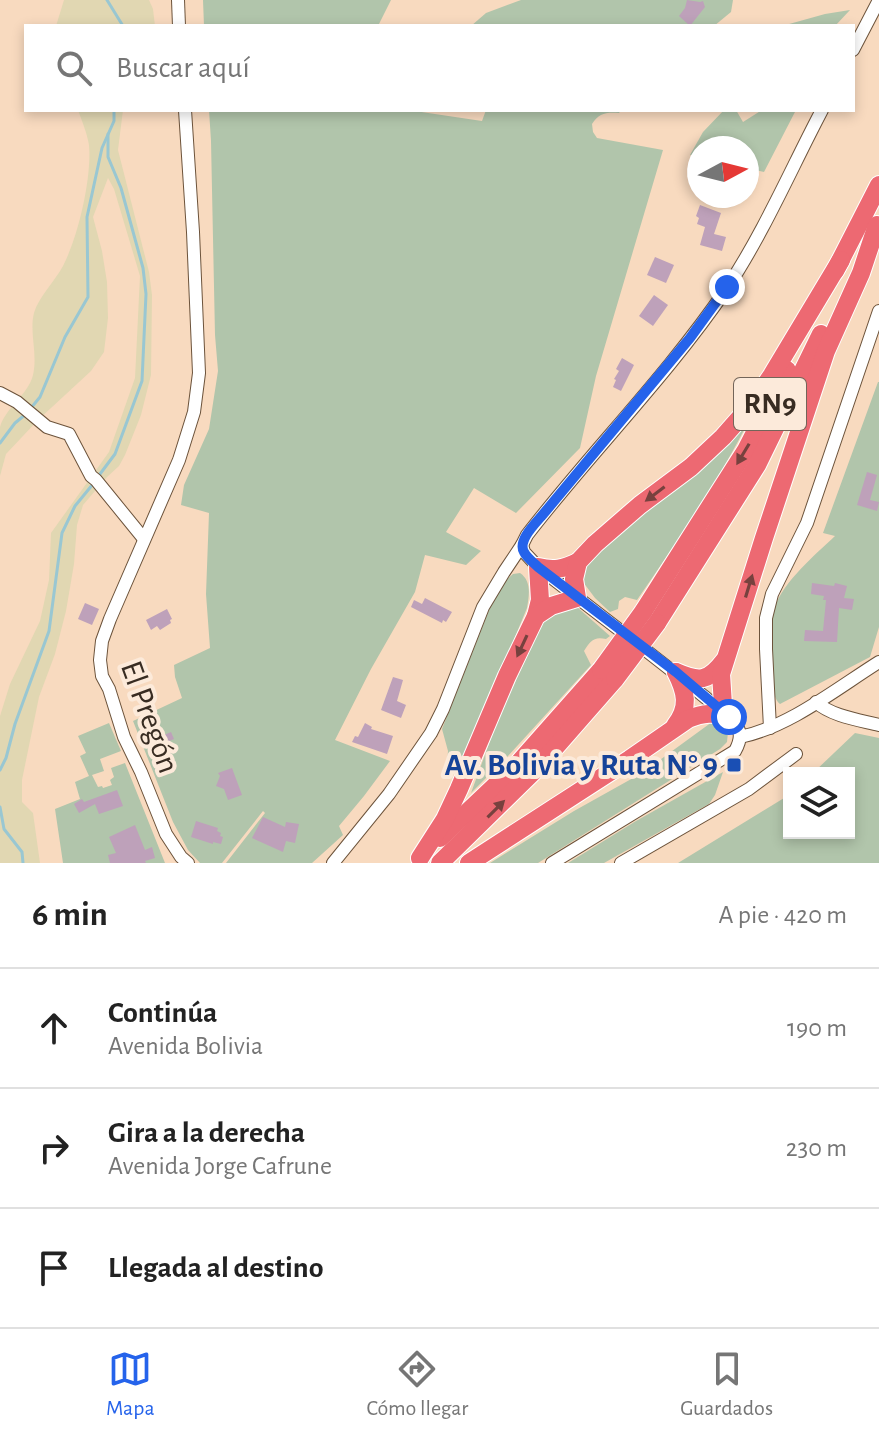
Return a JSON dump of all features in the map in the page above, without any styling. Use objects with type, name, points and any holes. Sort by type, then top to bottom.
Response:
[{"type":"highway","name":"RN9","points":[[650,618],[746,450],[879,185]]},
{"type":"highway","name":"RN9","points":[[440,863],[538,767],[650,618],[757,465],[878,224]]},
{"type":"highway","points":[[729,717],[721,691],[725,660],[826,351],[861,273],[878,224]]},
{"type":"highway","points":[[417,861],[455,799],[536,616],[540,600],[538,567],[562,569],[578,562],[640,505],[691,467],[723,437],[753,403],[772,375],[841,260]]},
{"type":"highway","points":[[536,616],[551,606],[577,598],[574,579],[578,562]]},
{"type":"highway","points":[[676,672],[693,679],[704,679],[712,675],[725,660]]},
{"type":"highway","points":[[671,731],[681,718],[686,699],[676,672]]},
{"type":"highway","name":"RN9","points":[[417,861],[608,675]]},
{"type":"highway","points":[[469,863],[688,719],[716,713],[729,717]]},
{"type":"street","points":[[178,0],[179,24]]},
{"type":"street","points":[[855,46],[879,0]]},
{"type":"street","name":"El Pregón","points":[[185,112],[199,373],[194,412],[179,460],[110,619],[102,641],[100,660],[102,676],[124,737],[166,834],[188,863]]},
{"type":"street","points":[[333,863],[389,794],[431,733],[483,607],[527,535],[690,338],[727,287],[821,112]]},
{"type":"street","points":[[770,728],[766,618],[772,594],[807,523],[879,311]]},
{"type":"street","points":[[0,393],[17,402],[47,427],[69,434],[91,476],[144,539]]},
{"type":"street","points":[[522,545],[524,552],[538,567],[676,672],[729,717],[740,737],[735,751],[552,863]]},
{"type":"street","points":[[740,737],[770,728],[879,662]]},
{"type":"street","points":[[816,702],[822,708],[879,725]]},
{"type":"street","points":[[621,863],[749,789],[796,754]]},
{"type":"green space","points":[[203,0],[391,0],[379,24],[204,24]]},
{"type":"green space","points":[[521,0],[733,0],[731,12],[716,24],[473,24],[486,13]]},
{"type":"green space","points":[[850,10],[837,24],[789,24]]},
{"type":"green space","points":[[209,112],[421,112],[482,121],[485,112],[620,112],[603,114],[595,120],[592,124],[597,138],[663,150],[596,376],[580,448],[516,513],[474,488],[446,532],[481,551],[466,565],[425,555],[415,592],[335,740],[390,761],[339,826],[343,835],[312,863],[226,863],[265,813],[263,811],[222,863],[200,863],[188,850],[173,822],[133,721],[182,698],[174,665],[210,648],[206,594],[209,513],[181,505],[184,485],[209,429],[218,371]]},
{"type":"green space","points":[[722,112],[737,112],[743,122],[759,112],[795,112],[764,172],[759,171],[759,136],[701,136]]},
{"type":"green space","points":[[878,382],[879,627],[870,657],[780,704],[775,697],[773,683],[771,630],[775,607],[792,579],[835,536],[823,533]]},
{"type":"green space","points":[[752,414],[712,486],[637,600],[625,597],[619,601],[618,609],[610,612],[583,582],[584,567],[618,531],[717,455]]},
{"type":"green space","points":[[520,573],[528,584],[527,608],[460,770],[447,764],[448,751],[442,729],[491,605],[505,581],[513,574]]},
{"type":"green space","points":[[577,607],[610,636],[590,642],[584,651],[591,665],[471,793],[498,719],[542,624],[548,615]]},
{"type":"green space","points":[[712,722],[722,724],[728,732],[727,742],[720,749],[538,863],[490,863],[642,773]]},
{"type":"green space","points":[[109,723],[121,751],[100,759],[104,771],[92,775],[98,787],[112,785],[110,780],[114,777],[111,768],[125,763],[165,863],[63,863],[55,809],[80,799],[75,782],[89,776],[80,756],[86,753],[78,736]]},
{"type":"green space","points":[[855,733],[879,738],[879,863],[678,863],[783,799],[783,839],[855,839],[855,767],[819,767]]},
{"type":"green space","points":[[723,772],[709,804],[604,863],[568,863],[636,821]]},
{"type":"sand","points":[[64,0],[149,0],[155,24],[57,24]]},
{"type":"sand","points":[[79,112],[123,112],[118,150],[152,295],[151,375],[141,415],[125,455],[119,466],[83,505],[77,525],[66,611],[39,697],[22,780],[22,802],[33,813],[40,863],[0,863],[0,716],[10,684],[40,621],[49,580],[51,533],[109,452],[135,378],[140,276],[108,178],[93,217],[107,282],[108,318],[104,352],[91,371],[6,454],[0,476],[0,427],[7,413],[27,389],[33,375],[34,313],[63,266],[83,207],[89,158],[86,132]]},
{"type":"building","points":[[687,0],[703,1],[705,7],[692,24],[679,16]]},
{"type":"building","points":[[699,208],[721,213],[714,234],[726,237],[722,251],[700,245],[705,227],[697,224],[699,218],[696,216]]},
{"type":"building","points":[[655,257],[674,265],[666,283],[647,275]]},
{"type":"building","points":[[654,295],[668,305],[653,326],[639,316]]},
{"type":"building","points":[[622,358],[634,365],[621,391],[613,387],[619,371],[616,369]]},
{"type":"building","points":[[867,472],[877,475],[870,500],[879,502],[877,511],[857,505]]},
{"type":"building","points":[[812,583],[847,586],[844,598],[854,599],[852,610],[839,608],[837,642],[804,641],[805,630],[823,631],[826,600],[823,600],[824,596],[811,594]]},
{"type":"building","points":[[425,598],[452,612],[446,622],[443,620],[442,623],[411,607],[414,600],[422,604]]},
{"type":"building","points":[[85,603],[99,609],[92,625],[78,619]]},
{"type":"building","points":[[167,609],[171,623],[160,630],[157,626],[151,630],[146,620]]},
{"type":"building","points":[[393,677],[403,680],[397,701],[406,705],[401,718],[381,710]]},
{"type":"building","points":[[365,723],[371,729],[393,736],[387,754],[352,742]]},
{"type":"building","points":[[171,732],[174,739],[169,741],[172,758],[156,764],[148,742]]},
{"type":"building","points":[[232,768],[242,795],[228,800],[224,789],[216,786],[220,776],[218,773]]},
{"type":"building","points":[[117,790],[123,806],[99,814],[95,804],[79,813],[74,804],[82,799],[84,802]]},
{"type":"building","points":[[263,817],[285,827],[286,822],[299,824],[295,843],[286,841],[283,852],[252,838]]},
{"type":"building","points":[[196,821],[218,828],[223,837],[221,844],[191,837]]},
{"type":"building","points":[[135,825],[145,850],[152,847],[155,858],[146,863],[110,863],[108,855],[116,853],[109,837]]},
{"type":"waterway","points":[[107,0],[122,24]]},
{"type":"waterway","points":[[31,408],[40,397],[65,337],[88,297],[87,217],[102,148],[114,121],[114,112]]},
{"type":"waterway","points":[[97,478],[115,454],[142,381],[146,294],[143,268],[121,188],[108,157],[108,134]]},
{"type":"waterway","points":[[0,443],[26,414]]},
{"type":"waterway","points":[[0,770],[49,631],[62,533],[75,506],[93,484]]},
{"type":"waterway","points":[[0,807],[4,829],[22,852],[23,863]]},
{"type":"place","name":"Av. Bolivia y Ruta N° 9","points":[[734,765]]},
{"type":"route","points":[[727,287],[690,338],[545,512],[522,545],[524,552],[538,567],[676,672],[729,717]]}]
